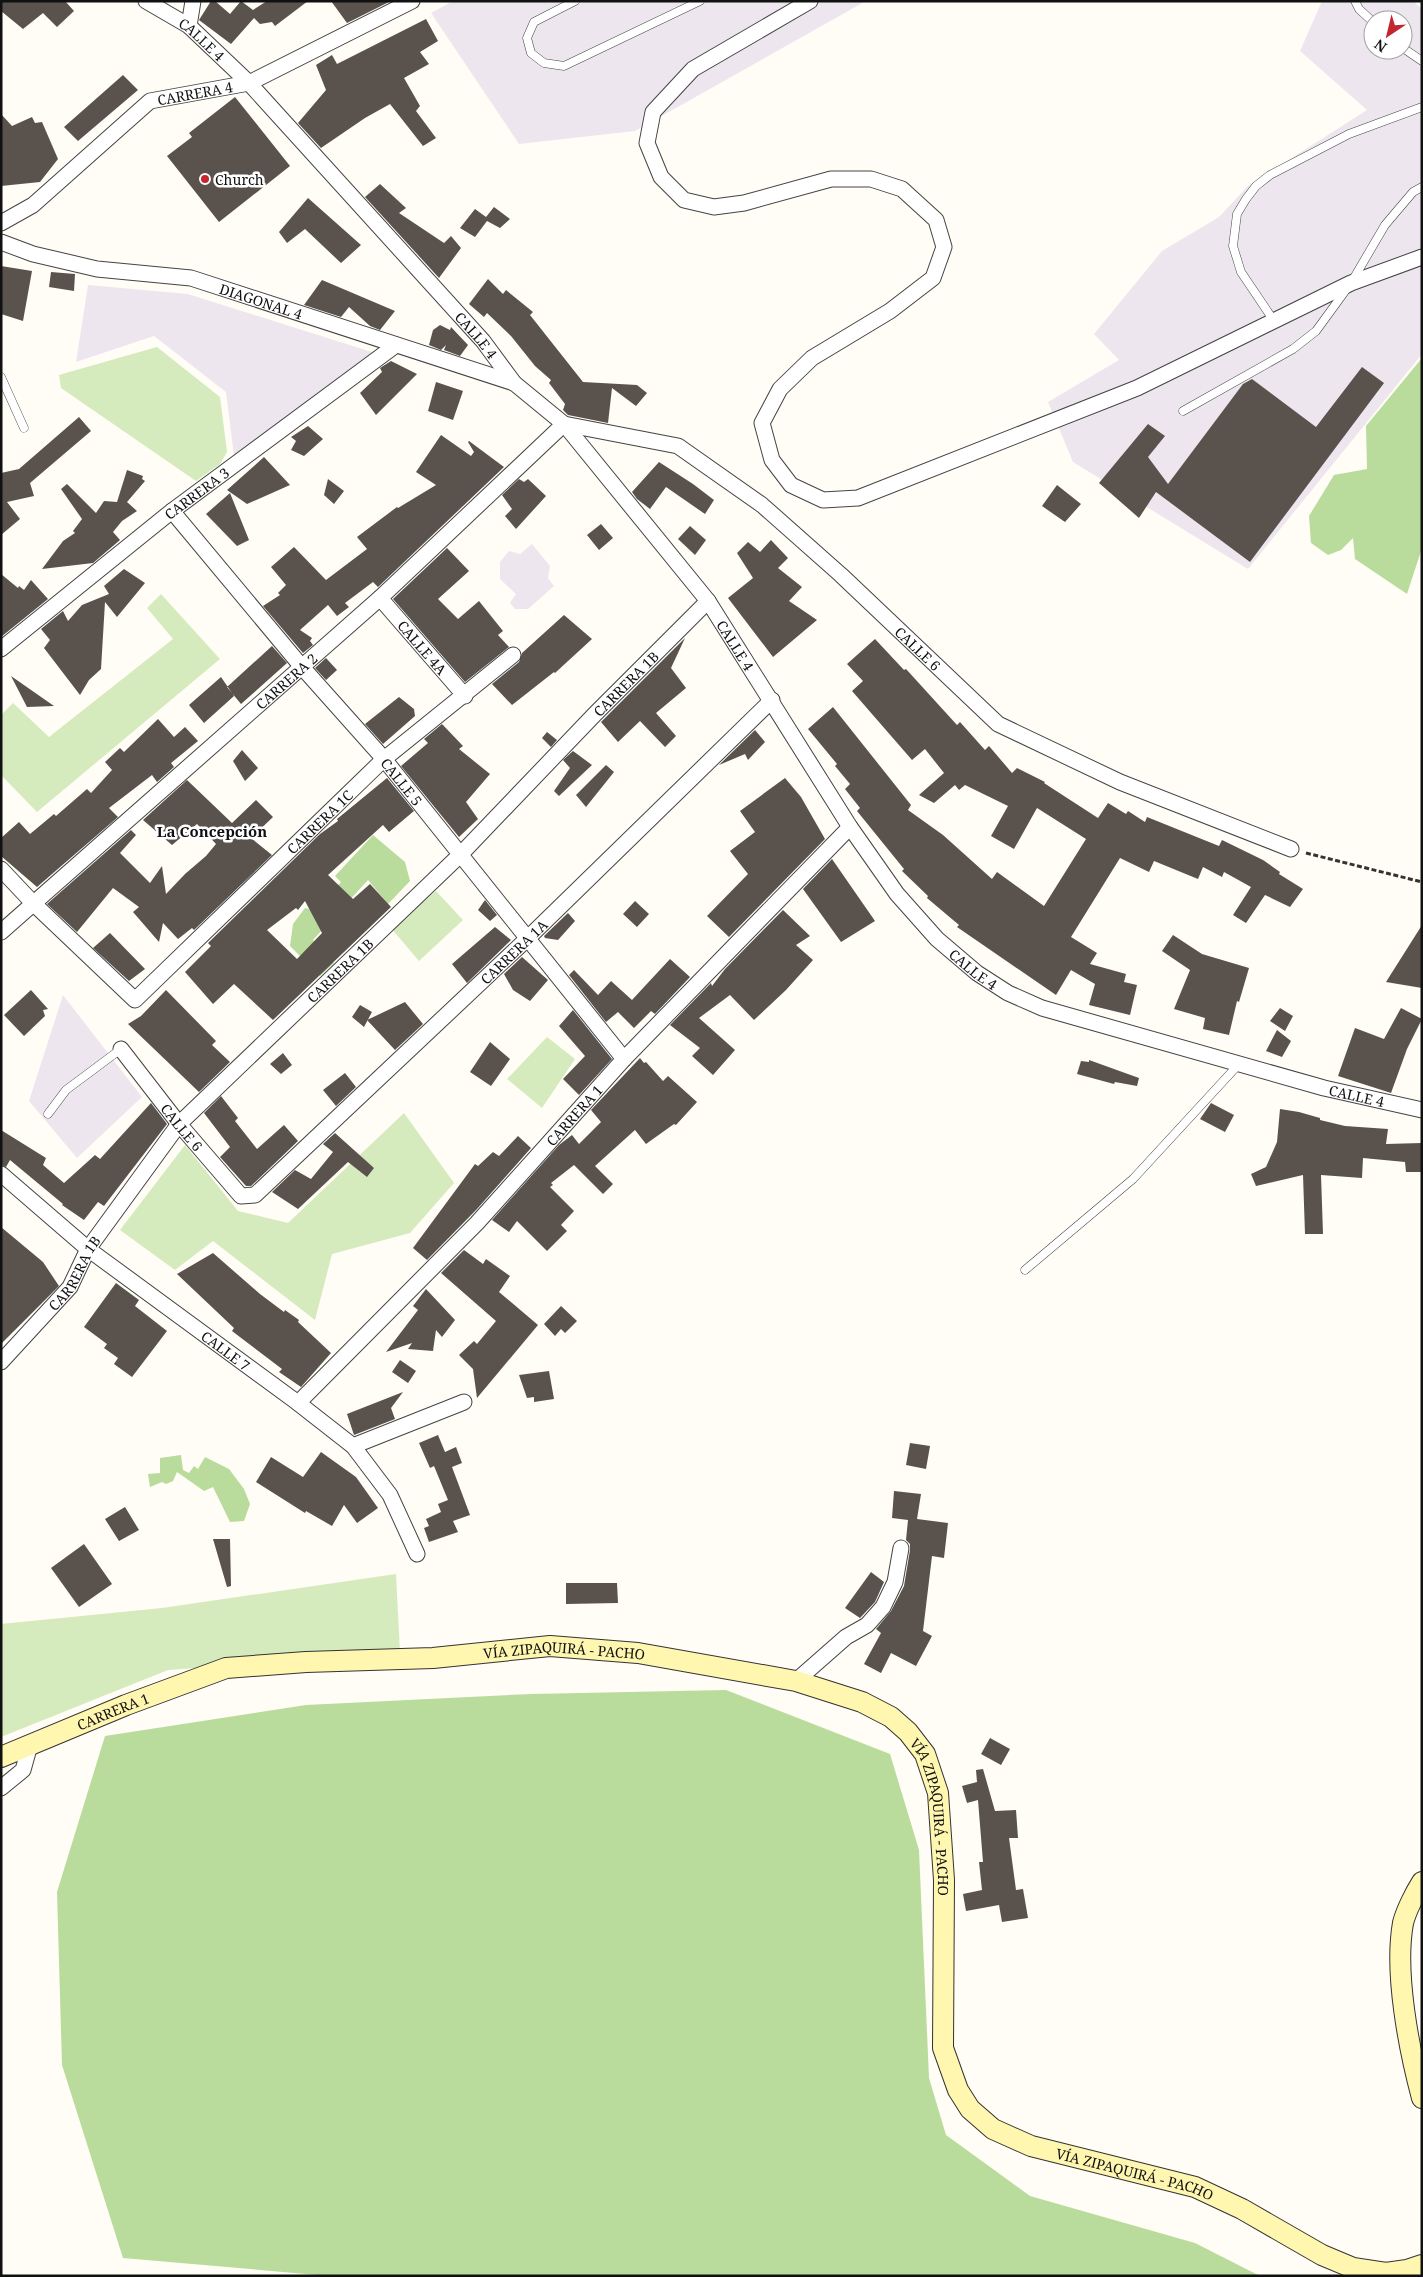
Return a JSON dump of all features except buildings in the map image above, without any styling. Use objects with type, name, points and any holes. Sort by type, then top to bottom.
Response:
[{"type":"main road","name":"VÍA ZIPAQUIRÁ - PACHO","points":[[226,1668],[306,1662],[433,1658],[550,1646],[638,1653],[796,1681],[862,1702],[891,1717],[908,1732],[925,1754],[938,1794],[944,1880],[943,2048],[958,2090],[970,2109],[993,2129],[1031,2146],[1195,2187],[1242,2209],[1322,2255],[1353,2268],[1386,2273],[1407,2270],[1422,2264]]},
{"type":"main road","name":"CARRERA 1","points":[[1,1757],[126,1705],[226,1668]]},
{"type":"main road","points":[[1422,1882],[1403,1922],[1400,1968],[1412,2059],[1422,2098]]},
{"type":"street","name":"CALLE 4","points":[[146,1],[189,26],[249,83],[483,341],[514,383],[564,424],[708,602],[772,700],[850,827],[897,894],[937,938],[977,973],[1008,993],[1042,1008],[1324,1088],[1422,1110]]},
{"type":"street","points":[[189,26],[193,1]]},
{"type":"street","name":"CARRERA 4","points":[[1,223],[33,205],[150,101],[249,83],[412,1]]},
{"type":"street","points":[[810,1],[693,69],[653,112],[647,143],[661,177],[684,200],[714,207],[744,203],[831,179],[871,179],[902,189],[936,220],[944,247],[933,278],[890,311],[812,358],[780,389],[762,423],[772,460],[791,484],[823,500],[858,498],[1137,388],[1351,283],[1422,257]]},
{"type":"street","name":"DIAGONAL 4","points":[[2,245],[97,270],[191,278],[514,383]]},
{"type":"street","name":"CARRERA 3","points":[[1,648],[172,510],[396,345]]},
{"type":"street","name":"CARRERA 2","points":[[1,932],[380,598],[564,424]]},
{"type":"street","name":"CALLE 6","points":[[564,424],[678,446],[762,505],[842,575],[998,724],[1120,782],[1291,849]]},
{"type":"street","name":"CALLE 5","points":[[172,510],[302,667],[384,759],[624,1059]]},
{"type":"street","name":"CALLE 4A","points":[[380,598],[464,696]]},
{"type":"street","name":"CARRERA 1B","points":[[1,1362],[70,1287],[88,1249],[179,1124],[460,855],[595,714],[708,602]]},
{"type":"street","name":"CARRERA 1C","points":[[33,903],[135,1000],[384,759],[513,655]]},
{"type":"street","name":"CARRERA 1A","points":[[249,1197],[255,1195],[528,938],[772,700]]},
{"type":"street","name":"CARRERA 1","points":[[298,1402],[477,1223],[624,1059],[850,827]]},
{"type":"street","points":[[1,869],[33,903]]},
{"type":"street","name":"CALLE 6","points":[[121,1049],[179,1124],[242,1196],[249,1197]]},
{"type":"street","name":"CALLE 7","points":[[1,1174],[88,1249],[298,1402],[352,1446],[390,1495],[417,1554]]},
{"type":"street","points":[[352,1446],[464,1402]]},
{"type":"street","points":[[796,1681],[846,1636],[866,1625],[882,1607],[895,1582],[901,1548]]},
{"type":"street","points":[[1,1788],[23,1770],[30,1745]]},
{"type":"lane","points":[[575,1],[534,22],[527,38],[531,53],[544,63],[564,66],[700,1]]},
{"type":"lane","points":[[1355,1],[1363,13]]},
{"type":"lane","points":[[1274,321],[1241,272],[1234,246],[1237,214],[1246,199],[1256,186],[1270,175],[1349,134],[1422,108]]},
{"type":"lane","points":[[1183,410],[1293,350],[1316,331],[1351,283],[1384,225],[1413,192],[1422,186]]},
{"type":"lane","points":[[1,377],[24,428]]},
{"type":"lane","points":[[48,1114],[66,1090],[121,1049]]},
{"type":"lane","points":[[1025,1270],[1133,1179],[1239,1064]]},
{"type":"path","points":[[1291,849],[1422,882]]},
{"type":"shaded area","points":[[453,1],[866,1],[635,131],[519,144],[431,13]]},
{"type":"shaded area","points":[[1322,1],[1413,1],[1422,9],[1422,354],[1248,569],[1073,462],[1048,402],[1119,360],[1094,334],[1162,251],[1219,217],[1248,186],[1367,110],[1300,51]]},
{"type":"shaded area","points":[[88,285],[188,294],[375,353],[234,456],[226,392],[154,336],[76,362]]},
{"type":"shaded area","points":[[532,544],[550,566],[548,578],[554,586],[528,609],[515,609],[510,603],[516,594],[500,579],[500,562],[509,551],[520,554]]},
{"type":"shaded area","points":[[63,995],[142,1097],[77,1158],[29,1101]]},
{"type":"green space","points":[[157,347],[220,397],[227,452],[220,464],[196,481],[61,388],[59,375]]},
{"type":"green space","points":[[1422,358],[1422,548],[1407,594],[1355,559],[1353,538],[1341,550],[1328,555],[1311,543],[1309,516],[1334,475],[1367,469],[1366,426]]},
{"type":"green space","points":[[161,594],[220,659],[37,812],[1,775],[1,715],[13,703],[49,737],[173,639],[147,608]]},
{"type":"green space","points":[[373,835],[405,862],[410,881],[388,904],[368,880],[313,940],[334,963],[320,976],[290,946],[293,924],[305,908],[314,910],[341,882],[335,876]]},
{"type":"green space","points":[[436,891],[463,920],[419,961],[391,928]]},
{"type":"green space","points":[[547,1037],[575,1059],[542,1108],[507,1079]]},
{"type":"green space","points":[[404,1113],[454,1183],[410,1233],[332,1254],[315,1320],[213,1241],[175,1270],[120,1230],[185,1145],[238,1211],[288,1223]]},
{"type":"green space","points":[[181,1455],[183,1470],[189,1473],[194,1466],[198,1469],[205,1457],[229,1469],[244,1489],[250,1504],[244,1521],[230,1522],[213,1487],[204,1491],[177,1472],[173,1481],[166,1484],[162,1482],[150,1487],[148,1474],[160,1473],[160,1458]]},
{"type":"green space","points":[[396,1574],[400,1653],[168,1670],[1,1737],[1,1624],[162,1608]]},
{"type":"green space","points":[[726,1690],[890,1754],[919,1850],[929,2078],[946,2135],[1030,2196],[1195,2243],[1260,2276],[329,2276],[123,2258],[62,2065],[57,1892],[105,1736],[306,1705],[531,1694]]},
{"type":"place","name":"Church","points":[[205,179]]},
{"type":"district","name":"La Concepción","points":[[212,831]]}]
